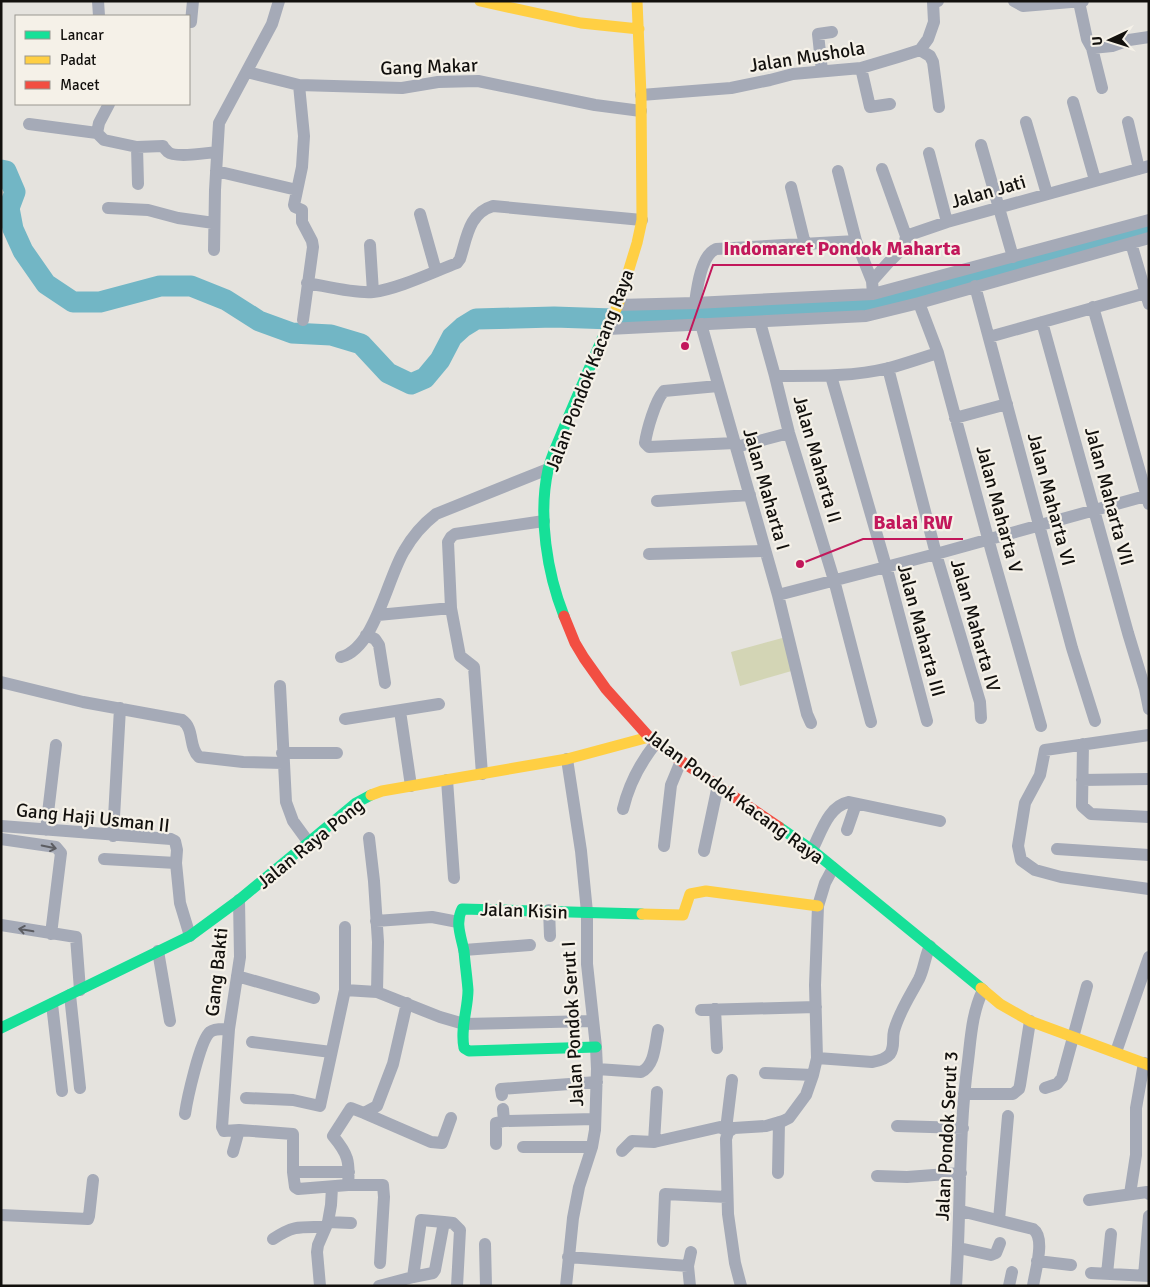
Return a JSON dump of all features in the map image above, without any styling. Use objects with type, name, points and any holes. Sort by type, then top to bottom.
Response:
[{"type":"street","points":[[98,1],[99,15]]},
{"type":"street","points":[[191,22],[193,1]]},
{"type":"street","points":[[214,250],[219,124],[272,24],[279,1]]},
{"type":"street","points":[[480,1],[562,20],[639,30]]},
{"type":"street","name":"Jalan Pondok Kacang Raya","points":[[637,1],[641,95],[642,220],[617,308],[581,385],[548,469],[544,521],[547,558],[556,596],[575,643],[606,689],[653,740],[812,850],[1000,1004],[1030,1021],[1146,1064]]},
{"type":"street","points":[[1014,1],[1022,6],[1081,2],[1087,39],[1092,48],[1102,88]]},
{"type":"street","points":[[935,2],[934,22],[928,39],[920,50],[930,56],[934,62],[939,107]]},
{"type":"street","points":[[822,72],[818,34],[832,32]]},
{"type":"street","points":[[1092,48],[1112,46],[1129,40],[1149,37]]},
{"type":"street","name":"Jalan Mushola","points":[[641,95],[731,88],[793,74],[861,68],[920,50]]},
{"type":"street","points":[[861,68],[870,107],[890,104]]},
{"type":"street","name":"Gang Makar","points":[[247,72],[299,85],[402,88],[444,82],[478,81],[595,105],[641,111]]},
{"type":"street","points":[[299,85],[304,136],[302,167],[294,205],[302,210],[302,222],[312,241],[313,247],[303,320]]},
{"type":"street","points":[[1074,102],[1095,180]]},
{"type":"street","points":[[97,133],[99,123],[108,105]]},
{"type":"street","points":[[1026,122],[1047,194]]},
{"type":"street","points":[[1128,122],[1144,168]]},
{"type":"street","points":[[29,124],[97,133],[104,140],[137,147],[163,146],[166,151],[172,154],[217,152]]},
{"type":"street","points":[[981,145],[1013,257]]},
{"type":"street","points":[[137,147],[138,184]]},
{"type":"street","points":[[929,153],[947,222]]},
{"type":"street","name":"Jalan Jati","points":[[906,236],[947,222],[1144,168]]},
{"type":"street","points":[[873,287],[888,263],[904,247],[906,236],[882,169]]},
{"type":"street","points":[[838,170],[856,241],[873,287]]},
{"type":"street","points":[[216,171],[298,190]]},
{"type":"street","points":[[790,188],[804,248]]},
{"type":"street","points":[[307,283],[373,292],[457,263],[475,217],[483,209],[493,206],[642,220]]},
{"type":"street","points":[[108,208],[148,210],[178,218],[214,223]]},
{"type":"street","points":[[420,214],[436,271]]},
{"type":"street","points":[[617,308],[873,287],[1013,257],[1149,220]]},
{"type":"street","points":[[608,327],[866,316],[919,303],[1149,238]]},
{"type":"street","points":[[696,302],[707,255],[716,249],[804,248],[856,241]]},
{"type":"street","points":[[989,337],[1093,308],[1147,298],[1131,242]]},
{"type":"street","points":[[370,245],[373,292]]},
{"type":"street","name":"Jalan Maharta VI","points":[[975,286],[1072,648],[1095,721]]},
{"type":"street","name":"Jalan Maharta V","points":[[919,303],[938,353],[1041,726]]},
{"type":"street","points":[[778,595],[1094,510],[1148,498],[1093,308]]},
{"type":"street","name":"Jalan Maharta II","points":[[760,322],[776,376],[789,433],[834,580],[871,722]]},
{"type":"street","name":"Jalan Maharta VII","points":[[1042,322],[1128,633],[1147,688],[1149,709]]},
{"type":"street","name":"Jalan Maharta I","points":[[701,324],[778,595],[807,714],[811,723]]},
{"type":"street","points":[[776,376],[831,376],[888,368],[938,353]]},
{"type":"street","name":"Jalan Maharta IV","points":[[888,368],[936,554],[980,702],[981,718]]},
{"type":"street","name":"Jalan Maharta III","points":[[831,376],[886,567],[927,721]]},
{"type":"street","points":[[718,386],[664,391],[661,394],[652,418],[645,443],[649,447],[736,445],[789,433]]},
{"type":"street","points":[[955,418],[1007,404]]},
{"type":"street","points":[[341,656],[353,652],[366,635],[378,615],[404,551],[427,521],[436,514],[548,469]]},
{"type":"street","points":[[657,501],[750,496]]},
{"type":"street","points":[[482,774],[473,670],[471,664],[462,659],[458,651],[451,608],[448,542],[455,534],[544,521]]},
{"type":"street","points":[[649,554],[765,551]]},
{"type":"street","points":[[378,615],[451,608]]},
{"type":"street","points":[[366,635],[375,639],[379,645],[385,682]]},
{"type":"street","points":[[1,682],[83,702],[182,720],[187,723],[195,753],[200,757],[234,761],[337,753]]},
{"type":"street","points":[[280,686],[286,802],[289,813],[300,833],[309,843]]},
{"type":"street","points":[[346,719],[439,704]]},
{"type":"street","points":[[113,836],[120,708]]},
{"type":"street","points":[[400,711],[411,786]]},
{"type":"street","points":[[1149,735],[1045,750],[1040,775],[1025,803],[1018,846],[1021,860],[1035,870],[1149,889]]},
{"type":"street","points":[[623,810],[628,788],[653,740]]},
{"type":"street","name":"Jalan Raya Pong","points":[[1,1028],[190,936],[239,900],[356,804],[369,796],[382,791],[482,774],[653,740]]},
{"type":"street","points":[[1083,744],[1082,806],[1085,811],[1091,814],[1149,817]]},
{"type":"street","points":[[46,830],[56,745]]},
{"type":"street","name":"Jalan Pondok Serut I","points":[[566,1286],[572,1218],[578,1186],[592,1147],[597,1069],[587,964],[587,912],[581,851],[567,758]]},
{"type":"street","points":[[664,846],[671,785],[681,761]]},
{"type":"street","points":[[1082,780],[1149,779]]},
{"type":"street","points":[[447,780],[454,878]]},
{"type":"street","points":[[704,851],[718,784]]},
{"type":"street","points":[[812,850],[832,810],[840,804],[848,802],[940,821]]},
{"type":"street","points":[[847,830],[856,804]]},
{"type":"street","name":"Gang Haji Usman II","points":[[1,826],[171,839],[176,844],[180,903],[190,936]]},
{"type":"street","points":[[369,838],[378,942],[377,992]]},
{"type":"street","points":[[1,839],[60,849],[51,934]]},
{"type":"street","points":[[1057,849],[1149,855]]},
{"type":"street","points":[[104,859],[176,863]]},
{"type":"street","points":[[728,1132],[734,1128],[766,1126],[789,1118],[806,1095],[813,1075],[816,1058],[818,906],[825,883],[833,868]]},
{"type":"street","name":"Jalan Kisin","points":[[458,922],[458,914],[462,909],[683,915],[690,894],[706,891],[818,906]]},
{"type":"street","name":"Gang Bakti","points":[[185,1114],[192,1082],[206,1036],[214,1030],[229,1029],[240,940],[239,900]]},
{"type":"street","points":[[549,910],[550,936]]},
{"type":"street","points":[[376,921],[432,917],[458,922],[464,950],[468,1000],[463,1044],[464,1048],[469,1051],[596,1047]]},
{"type":"street","points":[[1,925],[76,937],[75,992],[80,1088]]},
{"type":"street","points":[[246,1098],[293,1100],[320,1106],[345,990],[345,927]]},
{"type":"street","points":[[464,950],[530,945]]},
{"type":"street","points":[[816,1058],[872,1062],[889,1055],[892,1048],[893,1032],[908,997],[920,977],[930,946]]},
{"type":"street","points":[[158,951],[170,1021]]},
{"type":"street","points":[[1116,1052],[1149,958]]},
{"type":"street","points":[[237,976],[314,998]]},
{"type":"street","points":[[1046,1088],[1057,1084],[1062,1078],[1088,986]]},
{"type":"street","points":[[345,990],[377,992],[440,1017],[464,1024],[592,1021]]},
{"type":"street","name":"Jalan Pondok Serut 3","points":[[956,1286],[961,1211],[964,1094],[972,1020],[977,1002],[983,990]]},
{"type":"street","points":[[364,1113],[377,1106],[393,1064],[407,1003]]},
{"type":"street","points":[[52,1004],[62,1091]]},
{"type":"street","points":[[701,1010],[816,1007]]},
{"type":"street","points":[[715,1009],[717,1048]]},
{"type":"street","points":[[964,1094],[1013,1094],[1016,1092],[1020,1085],[1030,1021]]},
{"type":"street","points":[[229,1029],[222,1127],[224,1131],[239,1130],[293,1134],[292,1172],[295,1187],[298,1189],[332,1187],[349,1178]]},
{"type":"street","points":[[597,1069],[641,1072],[647,1069],[650,1064],[658,1030]]},
{"type":"street","points":[[252,1042],[331,1052]]},
{"type":"street","points":[[1130,1194],[1136,1155],[1136,1108],[1146,1064]]},
{"type":"street","points":[[765,1073],[813,1075]]},
{"type":"street","points":[[732,1080],[726,1139],[727,1197],[735,1263],[741,1286]]},
{"type":"street","points":[[502,1095],[502,1088],[596,1082]]},
{"type":"street","points":[[654,1142],[657,1092]]},
{"type":"street","points":[[349,1178],[348,1160],[344,1149],[333,1136],[351,1108],[431,1142],[442,1143],[451,1118]]},
{"type":"street","points":[[496,1144],[496,1123],[503,1115],[595,1119]]},
{"type":"street","points":[[999,1220],[1008,1116]]},
{"type":"street","points":[[778,1173],[779,1122]]},
{"type":"street","points":[[897,1126],[963,1128]]},
{"type":"street","points":[[622,1151],[632,1141],[654,1142],[720,1127],[728,1132]]},
{"type":"street","points":[[233,1152],[239,1130]]},
{"type":"street","points":[[523,1147],[592,1147]]},
{"type":"street","points":[[292,1172],[349,1178],[383,1184],[380,1263]]},
{"type":"street","points":[[877,1176],[907,1177],[961,1173]]},
{"type":"street","points":[[1,1215],[88,1219],[93,1180]]},
{"type":"street","points":[[320,1286],[317,1252],[331,1205],[332,1187]]},
{"type":"street","points":[[1089,1200],[1147,1192],[1149,1194]]},
{"type":"street","points":[[663,1242],[665,1194],[727,1197]]},
{"type":"street","points":[[961,1211],[1036,1231],[1040,1244],[1033,1286]]},
{"type":"street","points":[[1091,1273],[1146,1276],[1149,1216]]},
{"type":"street","points":[[413,1277],[421,1220],[453,1223],[460,1230],[457,1286]]},
{"type":"street","points":[[382,1285],[433,1273],[444,1222]]},
{"type":"street","points":[[273,1239],[288,1229],[351,1223]]},
{"type":"street","points":[[1107,1274],[1111,1234]]},
{"type":"street","points":[[959,1248],[991,1255],[996,1253],[1000,1243]]},
{"type":"street","points":[[485,1244],[486,1286]]},
{"type":"street","points":[[690,1286],[688,1266],[691,1252]]},
{"type":"street","points":[[568,1257],[688,1266]]},
{"type":"street","points":[[1037,1261],[1071,1265]]},
{"type":"street","points":[[1009,1286],[1012,1272]]},
{"type":"green space","points":[[786,637],[795,670],[740,686],[731,652]]},
{"type":"waterway","points":[[1,170],[6,171],[15,192],[9,208],[13,229],[23,251],[46,284],[73,302],[100,302],[160,286],[191,286],[226,300],[259,321],[292,333],[331,335],[361,344],[388,373],[411,384],[425,378],[440,360],[452,337],[476,319],[554,317],[642,320],[870,307],[1149,230]]},
{"type":"traffic: fast","points":[[564,616],[553,582],[546,544],[544,525],[545,488],[553,455],[607,328]]},
{"type":"traffic: fast","points":[[1,1028],[190,936],[239,900],[356,803],[371,795]]},
{"type":"traffic: fast","points":[[779,827],[812,850],[981,988]]},
{"type":"traffic: fast","points":[[596,1047],[469,1051],[464,1048],[463,1033],[468,990],[464,951],[459,930],[460,914],[462,909],[642,914]]},
{"type":"traffic: slow","points":[[480,1],[581,23],[639,29]]},
{"type":"traffic: slow","points":[[607,328],[618,305],[642,220],[641,95],[637,1]]},
{"type":"traffic: slow","points":[[371,795],[382,791],[567,759],[649,737]]},
{"type":"traffic: slow","points":[[642,914],[683,915],[690,894],[706,891],[818,906]]},
{"type":"traffic: slow","points":[[981,988],[1000,1004],[1030,1021],[1149,1065]]},
{"type":"traffic: jam","points":[[564,616],[575,643],[584,658],[606,689],[649,737],[681,761],[779,827]]},
{"type":"place","name":"Indomaret Pondok Maharta","points":[[685,346]]},
{"type":"place","name":"Balai RW","points":[[800,564]]}]
